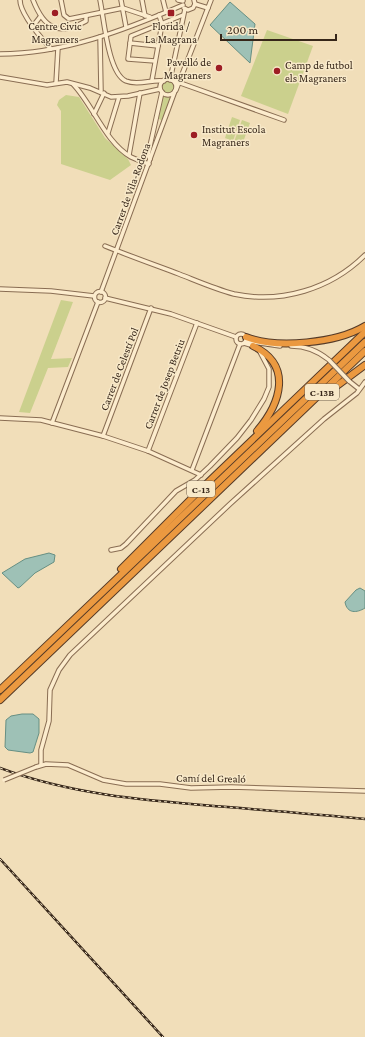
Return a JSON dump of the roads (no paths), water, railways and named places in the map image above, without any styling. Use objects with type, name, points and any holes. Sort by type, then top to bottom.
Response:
[{"type":"highway","points":[[246,340],[273,343],[321,341],[343,337],[365,326]]},
{"type":"highway","name":"C-13","points":[[0,690],[42,650],[52,637],[180,510],[365,332]]},
{"type":"highway","name":"C-13B","points":[[42,650],[365,342]]},
{"type":"highway","points":[[180,510],[192,496],[253,436],[273,406],[280,386],[277,370],[269,357],[253,346]]},
{"type":"highway","name":"C-13B","points":[[279,433],[365,351]]},
{"type":"highway","name":"C-13","points":[[0,700],[279,433],[286,430],[337,385],[365,365]]},
{"type":"street","points":[[20,0],[20,4],[33,26],[51,49]]},
{"type":"street","points":[[32,0],[40,17],[50,27],[60,30],[85,22],[85,16]]},
{"type":"street","points":[[61,0],[66,17],[71,19],[123,8],[150,17]]},
{"type":"street","points":[[100,0],[112,63],[118,74],[126,81],[138,83],[152,80],[171,80],[284,120]]},
{"type":"street","points":[[121,0],[126,27]]},
{"type":"street","points":[[142,0],[146,16]]},
{"type":"street","points":[[163,0],[166,12]]},
{"type":"street","points":[[178,0],[183,2]]},
{"type":"street","name":"Carrer de Vila-Rodona","points":[[101,292],[211,0]]},
{"type":"street","points":[[185,9],[192,9],[195,1],[208,8]]},
{"type":"street","points":[[0,54],[58,48],[100,37],[150,17],[159,15],[183,2]]},
{"type":"street","points":[[171,80],[182,15],[185,9],[183,2]]},
{"type":"street","points":[[152,80],[162,24],[159,15]]},
{"type":"street","points":[[155,60],[128,59],[131,36],[182,15]]},
{"type":"street","points":[[33,26],[40,17]]},
{"type":"street","points":[[94,114],[102,92],[100,37]]},
{"type":"street","points":[[130,43],[158,46]]},
{"type":"street","points":[[56,83],[58,48]]},
{"type":"street","points":[[0,78],[47,85],[56,83],[72,83],[102,92],[111,97],[161,90],[170,95],[176,90],[176,84],[171,80]]},
{"type":"street","points":[[150,159],[148,155],[164,81]]},
{"type":"street","points":[[72,83],[108,133],[129,155],[149,164]]},
{"type":"street","points":[[129,155],[140,93]]},
{"type":"street","points":[[108,133],[119,97]]},
{"type":"street","points":[[156,120],[160,123],[165,122]]},
{"type":"street","points":[[105,246],[225,291],[241,295],[266,297],[293,294],[316,287],[346,271],[365,255]]},
{"type":"street","points":[[0,289],[51,291],[94,296],[98,292],[101,292],[105,298],[151,308],[236,337],[240,334],[262,354],[269,369],[270,382],[267,393],[241,434],[194,482],[176,491],[126,544],[118,549],[111,550]]},
{"type":"street","points":[[94,296],[98,302]]},
{"type":"street","points":[[98,302],[102,302],[105,298]]},
{"type":"street","points":[[52,423],[98,302]]},
{"type":"street","name":"Carrer de Celestí Pol","points":[[103,436],[151,308]]},
{"type":"street","name":"Carrer de Josep Betriu","points":[[148,451],[197,323]]},
{"type":"street","points":[[236,337],[236,341],[240,344]]},
{"type":"street","points":[[192,470],[240,344],[246,340],[268,346],[308,347],[320,352],[359,389]]},
{"type":"street","points":[[41,765],[42,750],[49,721],[50,690],[59,670],[70,655],[209,523],[365,382]]},
{"type":"street","points":[[0,418],[20,418],[52,423],[103,436],[148,451],[201,475]]},
{"type":"street","name":"Camí del Grealó","points":[[2,780],[41,765],[68,766],[103,780],[126,784],[160,784],[191,788],[231,787],[365,791]]},
{"type":"water","points":[[230,2],[255,24],[250,63],[210,25]]},
{"type":"water","points":[[49,553],[55,555],[54,562],[35,573],[18,588],[2,573],[25,559]]},
{"type":"water","points":[[360,588],[365,591],[365,608],[359,611],[348,609],[345,602],[356,590]]},
{"type":"water","points":[[33,714],[39,719],[39,733],[33,752],[30,753],[8,750],[5,747],[6,720],[11,716]]},
{"type":"railway","points":[[0,768],[52,784],[79,790],[132,798],[365,819]]},
{"type":"railway","points":[[0,859],[163,1037]]},
{"type":"place","name":"Centre Civic Magraners","points":[[55,13]]},
{"type":"place","name":"Florida / La Magrana","points":[[171,13]]},
{"type":"place","name":"Pavelló de Magraners","points":[[219,68]]},
{"type":"place","name":"Camp de futbol els Magraners","points":[[277,71]]},
{"type":"place","name":"Institut Escola Magraners","points":[[194,135]]}]
